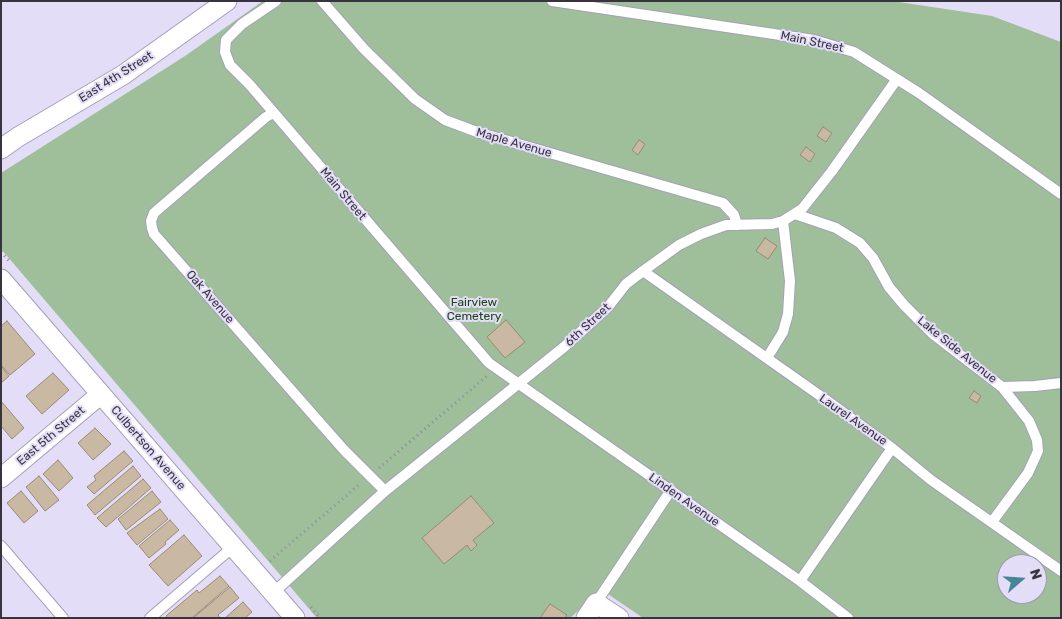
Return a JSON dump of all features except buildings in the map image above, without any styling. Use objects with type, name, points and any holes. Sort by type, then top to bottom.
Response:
[{"type":"street","name":"East 4th Street","points":[[1,149],[18,136],[123,75],[227,1]]},
{"type":"street","name":"Culbertson Avenue","points":[[1,279],[294,618]]},
{"type":"street","name":"East 5th Street","points":[[1,478],[101,394]]},
{"type":"street","points":[[591,610],[619,618]]},
{"type":"lane","name":"Main Street","points":[[276,1],[242,24],[226,40],[225,52],[230,65],[489,363],[519,385]]},
{"type":"lane","name":"Maple Avenue","points":[[322,1],[364,49],[414,98],[445,120],[477,132],[723,203],[734,215],[737,225]]},
{"type":"lane","name":"Main Street","points":[[552,1],[814,40],[854,52],[960,121],[1061,194]]},
{"type":"lane","name":"6th Street","points":[[273,593],[385,491],[564,347],[608,307],[626,284],[643,271],[679,245],[700,234],[726,226],[772,224],[783,221],[802,209],[832,171],[897,79]]},
{"type":"lane","name":"Oak Avenue","points":[[273,113],[161,207],[154,214],[151,221],[152,228],[154,234],[344,450],[385,491]]},
{"type":"lane","name":"Lake Side Avenue","points":[[795,214],[836,228],[860,243],[873,258],[889,287],[904,305],[933,334],[1002,387],[1029,421],[1037,440],[1038,451],[1028,472],[992,522]]},
{"type":"lane","points":[[768,358],[783,332],[788,314],[790,281],[783,221]]},
{"type":"lane","name":"Laurel Avenue","points":[[643,271],[768,358],[892,448],[931,480],[1061,571]]},
{"type":"lane","points":[[1002,387],[1061,383]]},
{"type":"lane","name":"Linden Avenue","points":[[519,385],[800,581],[848,618]]},
{"type":"lane","points":[[800,581],[892,448]]},
{"type":"lane","points":[[591,610],[671,490]]},
{"type":"lane","points":[[1,546],[63,618]]},
{"type":"lane","points":[[150,618],[233,547]]},
{"type":"path","points":[[270,561],[496,368]]},
{"type":"green space","name":"Fairview Cemetery","points":[[263,1],[892,1],[992,16],[1061,42],[1061,618],[643,618],[602,590],[570,618],[317,618],[1,249],[1,173],[185,56]]}]
